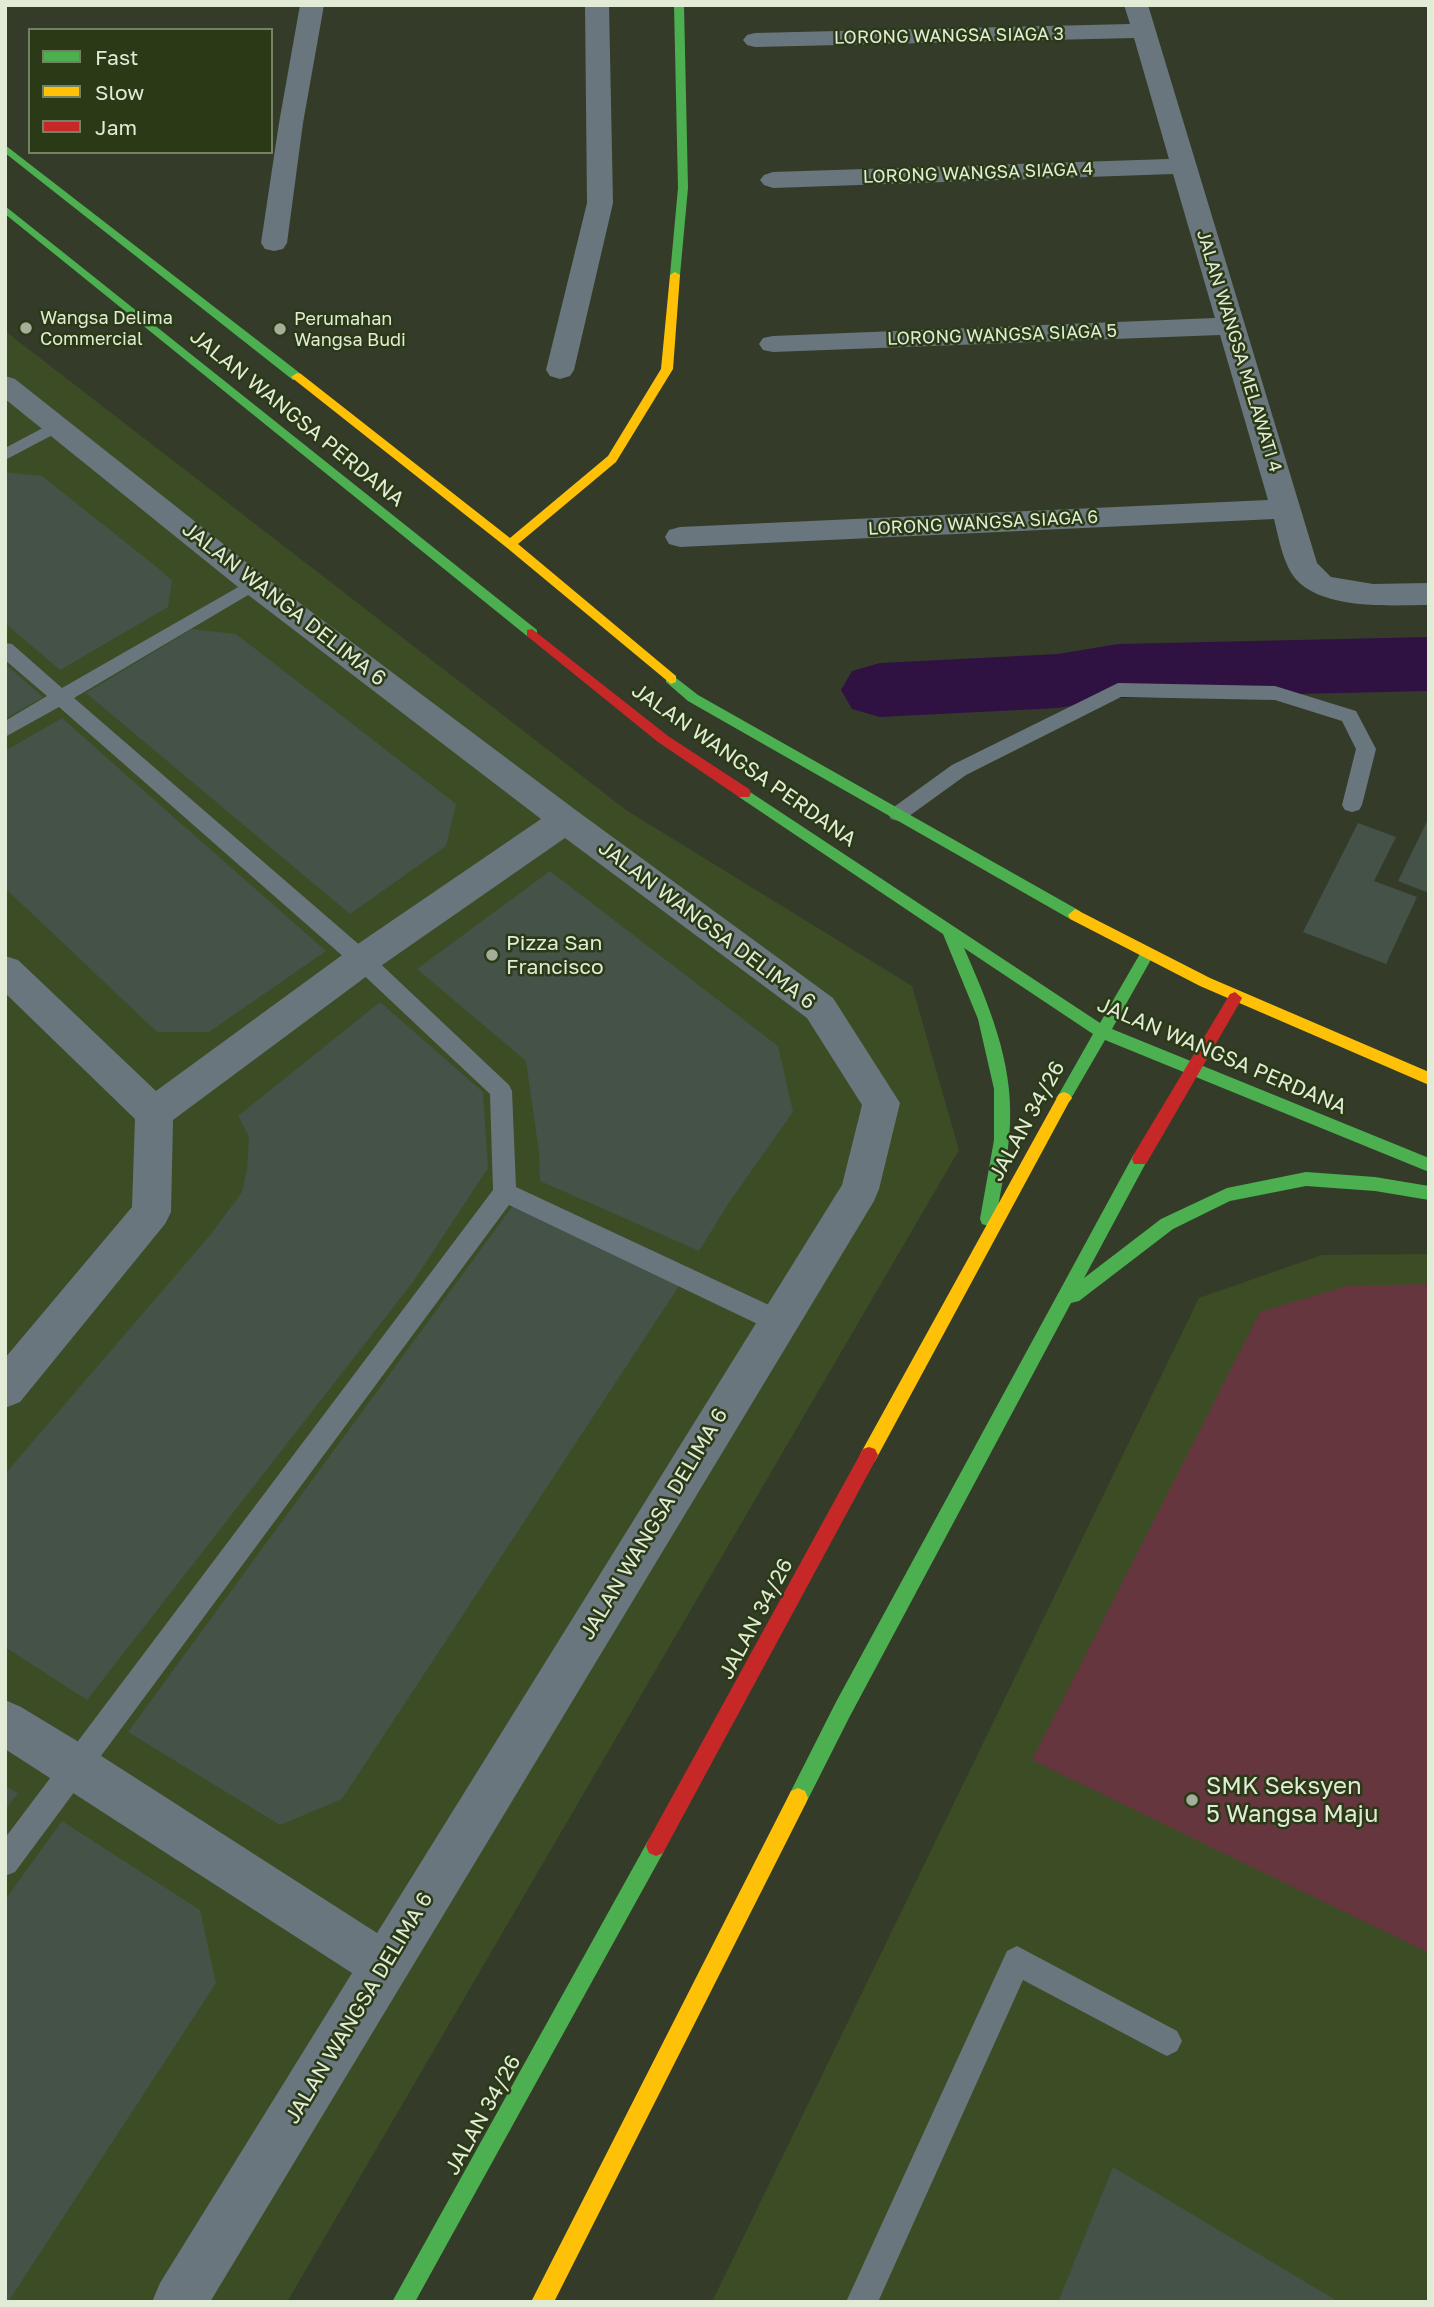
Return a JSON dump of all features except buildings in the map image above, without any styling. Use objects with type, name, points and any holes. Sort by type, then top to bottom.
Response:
[{"type":"main road","points":[[510,544],[612,459],[667,369],[683,188],[679,5]]},
{"type":"main road","name":"JALAN WANGSA PERDANA","points":[[5,148],[510,544],[693,698],[1146,956],[1235,998],[1429,1079]]},
{"type":"main road","name":"JALAN WANGSA PERDANA","points":[[5,209],[663,739],[1100,1031],[1429,1165]]},
{"type":"main road","points":[[948,930],[986,1014],[996,1059],[1003,1112],[984,1242]]},
{"type":"main road","name":"JALAN 34/26","points":[[402,2302],[627,1899],[1100,1031],[1146,956]]},
{"type":"main road","points":[[542,2302],[843,1709],[1191,1070],[1235,998]]},
{"type":"main road","points":[[1062,1304],[1167,1224],[1227,1195],[1306,1179],[1376,1184],[1429,1193]]},
{"type":"street","points":[[274,243],[281,124],[312,5]]},
{"type":"street","points":[[560,370],[600,203],[597,5]]},
{"type":"street","name":"LORONG WANGSA SIAGA 3","points":[[755,40],[1139,18]]},
{"type":"street","name":"JALAN WANGSA MELAWATI 4","points":[[1139,18],[1303,567],[1321,586],[1373,595],[1429,594]]},
{"type":"street","name":"LORONG WANGSA SIAGA 4","points":[[773,180],[1183,166]]},
{"type":"street","name":"LORONG WANGSA SIAGA 5","points":[[772,344],[1231,326]]},
{"type":"street","name":"JALAN WANGA DELIMA 6","points":[[5,385],[254,584],[565,820]]},
{"type":"street","name":"LORONG WANGSA SIAGA 6","points":[[680,537],[1286,509]]},
{"type":"street","points":[[154,1113],[362,960],[565,820]]},
{"type":"street","name":"JALAN WANGSA DELIMA 6","points":[[179,2302],[860,1189],[881,1103],[820,1008],[565,820]]},
{"type":"street","points":[[5,970],[154,1113],[151,1212],[5,1390]]},
{"type":"street","points":[[5,1723],[385,1966]]},
{"type":"lane","points":[[5,455],[58,425]]},
{"type":"lane","points":[[5,730],[254,584]]},
{"type":"lane","points":[[5,649],[362,960],[501,1091],[505,1192],[5,1861]]},
{"type":"lane","points":[[898,814],[959,770],[1118,691],[1275,692],[1349,716],[1366,749],[1352,805]]},
{"type":"lane","points":[[505,1192],[778,1321]]},
{"type":"lane","points":[[862,2302],[1017,1961],[1167,2041]]},
{"type":"shaded area","points":[[5,331],[626,810],[912,986],[959,1150],[287,2302],[5,2302]]},
{"type":"shaded area","name":"SMK Seksyen 5 Wangsa Maju","points":[[1429,1254],[1429,2302],[712,2302],[1199,1298],[1322,1255]]},
{"type":"shaded area","points":[[1429,1284],[1429,1953],[1032,1760],[1260,1312],[1347,1286]]},
{"type":"waterway","points":[[880,690],[1058,681],[1118,671],[1429,664]]},
{"type":"traffic: fast","points":[[675,275],[683,188],[679,5]]},
{"type":"traffic: fast","points":[[5,148],[297,377]]},
{"type":"traffic: fast","points":[[5,209],[532,633]]},
{"type":"traffic: fast","points":[[671,679],[693,698],[1075,915]]},
{"type":"traffic: fast","points":[[744,793],[1100,1031],[1429,1165]]},
{"type":"traffic: fast","points":[[949,930],[993,1042],[1002,1089],[1001,1140],[988,1219]]},
{"type":"traffic: fast","points":[[1064,1098],[1146,956]]},
{"type":"traffic: fast","points":[[798,1798],[843,1709],[1140,1159]]},
{"type":"traffic: fast","points":[[1073,1296],[1167,1224],[1227,1195],[1306,1179],[1375,1184],[1429,1193]]},
{"type":"traffic: fast","points":[[403,2302],[656,1846]]},
{"type":"traffic: slow","points":[[510,544],[612,459],[667,369],[675,275]]},
{"type":"traffic: slow","points":[[297,377],[510,544],[671,679]]},
{"type":"traffic: slow","points":[[1075,915],[1205,982],[1429,1079]]},
{"type":"traffic: slow","points":[[869,1455],[1064,1098]]},
{"type":"traffic: slow","points":[[542,2302],[798,1798]]},
{"type":"traffic: jam","points":[[532,633],[663,739],[744,793]]},
{"type":"traffic: jam","points":[[1140,1159],[1235,998]]},
{"type":"traffic: jam","points":[[656,1846],[869,1455]]},
{"type":"place","name":"Wangsa Delima Commercial","points":[[26,328]]},
{"type":"place","name":"Perumahan Wangsa Budi","points":[[280,329]]},
{"type":"place","name":"Pizza San Francisco","points":[[492,955]]},
{"type":"place","name":"SMK Seksyen 5 Wangsa Maju","points":[[1192,1800]]}]
